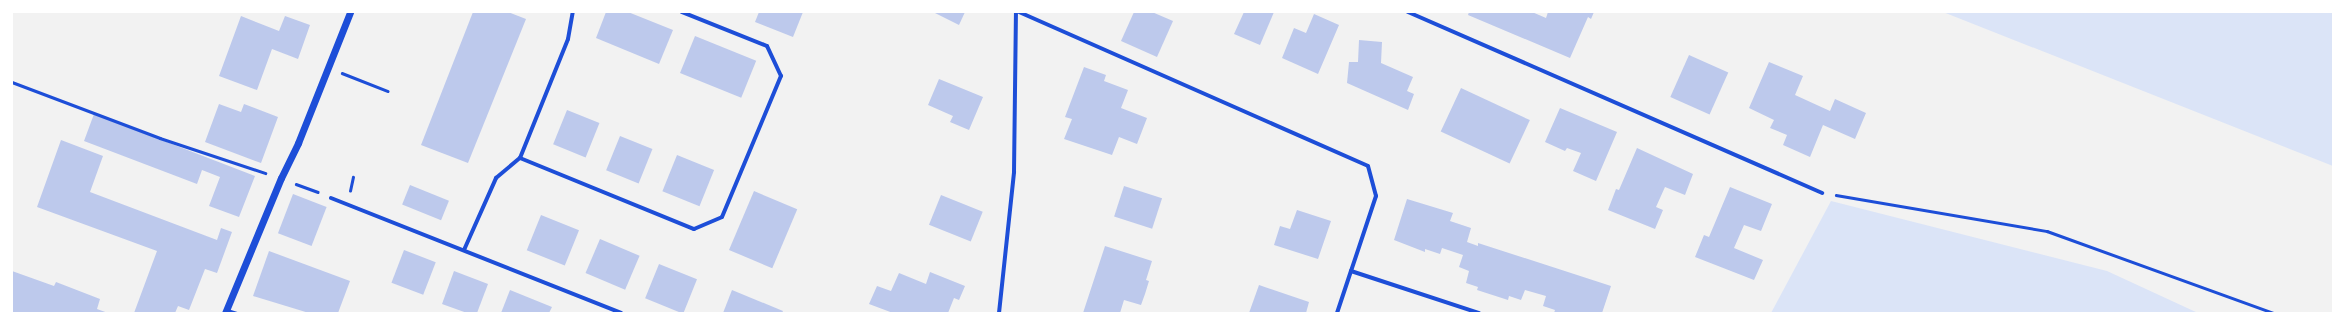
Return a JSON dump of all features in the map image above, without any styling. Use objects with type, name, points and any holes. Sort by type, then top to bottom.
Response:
[{"type":"street","points":[[226,311],[281,178],[298,143],[350,12]]},
{"type":"street","points":[[464,250],[496,178],[520,158],[568,39],[573,12]]},
{"type":"street","points":[[520,158],[694,228],[722,217],[781,76],[767,46],[682,12]]},
{"type":"street","points":[[999,313],[1014,172],[1018,12],[1368,166],[1376,196],[1337,313]]},
{"type":"street","points":[[1408,12],[1822,193]]},
{"type":"street","points":[[331,198],[621,313]]},
{"type":"street","points":[[1351,271],[1479,313]]},
{"type":"lane","points":[[226,311],[237,313]]},
{"type":"path","points":[[327,67],[388,91]]},
{"type":"path","points":[[12,82],[160,138],[281,178],[331,198]]},
{"type":"path","points":[[1822,193],[2047,231],[2274,313]]},
{"type":"shaded area","points":[[1943,12],[2333,12],[2333,166],[2123,83]]},
{"type":"shaded area","points":[[1831,201],[2107,271],[2198,313],[1771,313]]},
{"type":"building","points":[[473,12],[508,12],[526,19],[468,163],[421,145]]},
{"type":"building","points":[[606,12],[628,12],[673,30],[659,64],[596,38]]},
{"type":"building","points":[[759,12],[803,12],[793,37],[755,22]]},
{"type":"building","points":[[933,12],[965,12],[959,25]]},
{"type":"building","points":[[1134,12],[1152,12],[1173,21],[1157,57],[1121,41]]},
{"type":"building","points":[[1244,12],[1274,12],[1260,45],[1234,34]]},
{"type":"building","points":[[1469,12],[1532,12],[1546,18],[1548,12],[1594,12],[1591,19],[1588,17],[1570,58],[1468,15]]},
{"type":"building","points":[[1314,14],[1339,25],[1318,74],[1282,58],[1294,28],[1306,33]]},
{"type":"building","points":[[241,16],[279,31],[285,16],[310,25],[298,59],[272,49],[257,90],[219,76]]},
{"type":"building","points":[[695,36],[756,61],[741,98],[680,73]]},
{"type":"building","points":[[1359,40],[1382,42],[1381,63],[1413,77],[1407,91],[1414,94],[1408,110],[1347,83],[1349,62],[1358,62]]},
{"type":"building","points":[[1689,55],[1728,72],[1710,115],[1670,97]]},
{"type":"building","points":[[1769,62],[1803,76],[1795,95],[1830,111],[1835,99],[1866,113],[1855,139],[1823,125],[1810,157],[1783,145],[1787,135],[1770,128],[1774,120],[1749,108]]},
{"type":"building","points":[[1084,67],[1106,75],[1104,81],[1128,90],[1121,108],[1147,118],[1137,144],[1119,137],[1112,155],[1064,139],[1072,119],[1065,117]]},
{"type":"building","points":[[939,79],[983,97],[969,130],[950,122],[953,116],[928,105]]},
{"type":"building","points":[[1461,88],[1530,120],[1510,164],[1441,132]]},
{"type":"building","points":[[219,104],[241,112],[244,104],[278,117],[261,163],[205,142]]},
{"type":"building","points":[[1560,108],[1617,132],[1596,181],[1573,171],[1581,153],[1567,148],[1565,151],[1545,142]]},
{"type":"building","points":[[567,110],[599,123],[586,157],[553,144]]},
{"type":"building","points":[[94,114],[255,176],[239,217],[209,206],[220,177],[202,170],[197,184],[84,141]]},
{"type":"building","points":[[620,136],[652,149],[639,183],[606,170]]},
{"type":"building","points":[[61,140],[103,156],[90,192],[217,240],[221,228],[232,232],[217,273],[205,269],[189,310],[178,306],[175,313],[134,313],[157,251],[37,207]]},
{"type":"building","points":[[1637,148],[1693,174],[1685,195],[1665,187],[1656,207],[1663,210],[1655,229],[1608,210],[1616,189],[1619,190]]},
{"type":"building","points":[[677,155],[714,170],[699,206],[662,191]]},
{"type":"building","points":[[410,185],[449,201],[441,220],[402,204]]},
{"type":"building","points":[[1124,186],[1162,198],[1152,229],[1114,216]]},
{"type":"building","points":[[1730,187],[1772,204],[1761,231],[1744,225],[1734,248],[1763,260],[1754,280],[1695,257],[1704,235],[1709,237]]},
{"type":"building","points":[[754,191],[797,209],[772,268],[729,250]]},
{"type":"building","points":[[293,194],[327,207],[312,246],[278,233]]},
{"type":"building","points":[[941,195],[983,212],[971,242],[929,225]]},
{"type":"building","points":[[1407,199],[1453,213],[1450,221],[1471,228],[1467,242],[1478,246],[1478,243],[1611,286],[1602,313],[1554,313],[1555,310],[1543,306],[1546,296],[1525,290],[1521,300],[1509,296],[1508,300],[1477,290],[1478,287],[1466,283],[1469,271],[1459,267],[1463,255],[1442,248],[1440,254],[1425,249],[1425,252],[1394,240]]},
{"type":"building","points":[[1297,210],[1331,221],[1318,259],[1274,245],[1280,226],[1290,229]]},
{"type":"building","points":[[541,215],[579,230],[565,266],[527,250]]},
{"type":"building","points":[[600,239],[640,256],[625,290],[586,273]]},
{"type":"building","points":[[1105,246],[1152,261],[1146,280],[1149,281],[1145,294],[1141,305],[1124,300],[1120,313],[1083,313]]},
{"type":"building","points":[[404,250],[436,262],[423,295],[391,283]]},
{"type":"building","points":[[269,251],[350,281],[338,313],[309,313],[253,296]]},
{"type":"building","points":[[659,264],[697,279],[683,313],[645,298]]},
{"type":"building","points":[[12,271],[54,286],[56,282],[100,299],[97,309],[108,313],[12,313]]},
{"type":"building","points":[[454,271],[488,284],[477,313],[467,313],[442,304]]},
{"type":"building","points":[[930,272],[965,286],[959,300],[954,298],[948,313],[893,313],[869,304],[877,286],[891,291],[899,273],[926,284]]},
{"type":"building","points":[[1259,285],[1309,302],[1306,313],[1249,313]]},
{"type":"building","points":[[510,290],[552,307],[549,313],[501,313]]},
{"type":"building","points":[[732,290],[783,311],[782,313],[723,313]]}]
